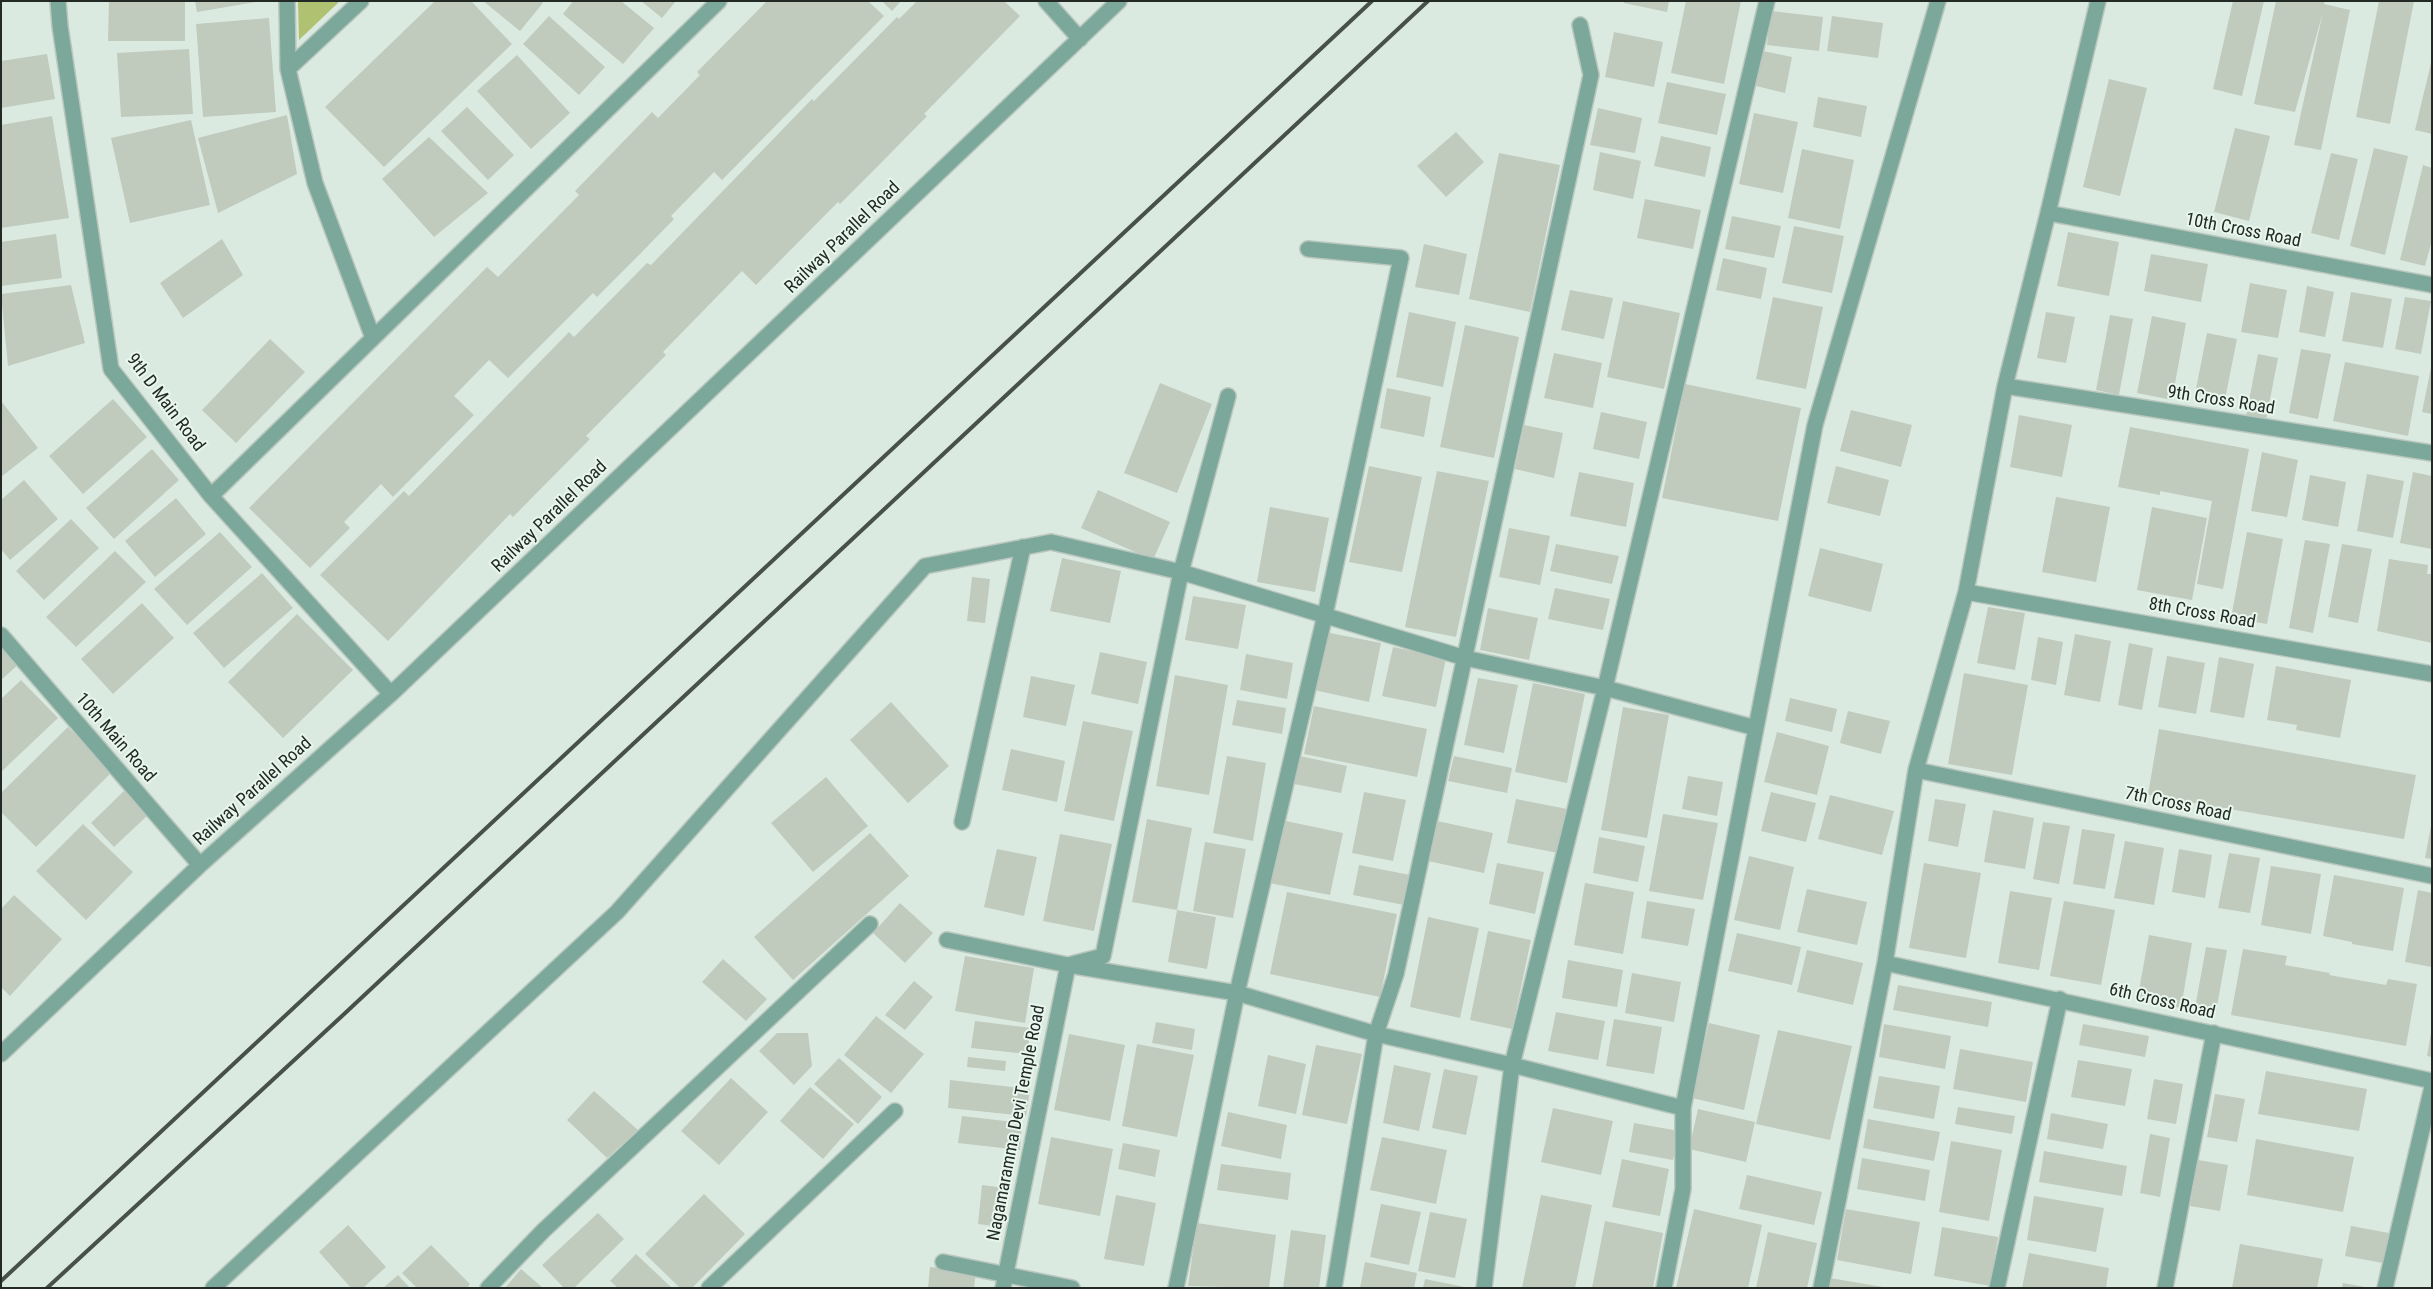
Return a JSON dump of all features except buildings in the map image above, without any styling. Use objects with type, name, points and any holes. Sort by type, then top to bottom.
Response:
[{"type":"street","name":"9th D Main Road","points":[[58,1],[61,36],[111,369],[211,496],[391,694]]},
{"type":"street","points":[[287,1],[288,69],[315,183],[373,338]]},
{"type":"street","points":[[288,69],[361,1]]},
{"type":"street","points":[[211,496],[718,1]]},
{"type":"street","points":[[1046,1],[1080,39]]},
{"type":"street","name":"Railway Parallel Road","points":[[1,1054],[200,865],[391,694],[1119,1]]},
{"type":"street","points":[[1484,1288],[1512,1064],[1604,688],[1767,1]]},
{"type":"street","points":[[1664,1288],[1683,1189],[1683,1108],[1815,425],[1938,1]]},
{"type":"street","points":[[1821,1288],[1885,963],[1916,770],[1966,592],[2005,386],[2098,1]]},
{"type":"street","points":[[1334,1288],[1376,1034],[1396,974],[1591,75],[1580,25]]},
{"type":"street","name":"10th Cross Road","points":[[2048,213],[2432,285]]},
{"type":"street","points":[[1176,1288],[1237,993],[1325,615],[1401,258],[1308,249]]},
{"type":"street","name":"9th Cross Road","points":[[2005,386],[2432,453]]},
{"type":"street","points":[[1068,966],[1103,956],[1181,572],[1228,396]]},
{"type":"street","points":[[219,1286],[617,912],[925,566],[1051,542],[1181,572],[1465,658],[1604,688],[1756,728]]},
{"type":"street","points":[[962,822],[1023,547]]},
{"type":"street","name":"8th Cross Road","points":[[1966,592],[2432,674]]},
{"type":"street","name":"10th Main Road","points":[[1,635],[200,865]]},
{"type":"street","name":"7th Cross Road","points":[[1916,770],[2432,876]]},
{"type":"street","points":[[488,1288],[543,1232],[870,924]]},
{"type":"street","points":[[947,940],[1068,966],[1237,993],[1376,1034],[1512,1064],[1683,1108]]},
{"type":"street","name":"6th Cross Road","points":[[1885,963],[2060,999],[2432,1081]]},
{"type":"street","name":"Nagamaramma Devi Temple Road","points":[[1004,1281],[1068,966]]},
{"type":"street","points":[[1997,1288],[2060,999]]},
{"type":"street","points":[[2165,1288],[2214,1033]]},
{"type":"street","points":[[2385,1288],[2432,1087]]},
{"type":"street","points":[[709,1288],[895,1111]]},
{"type":"street","points":[[943,1262],[1004,1281],[1072,1288]]},
{"type":"green space","points":[[298,1],[340,1],[299,40]]},
{"type":"railway","points":[[1,1281],[1372,1]]},
{"type":"railway","points":[[47,1288],[342,1016],[1428,1]]}]
